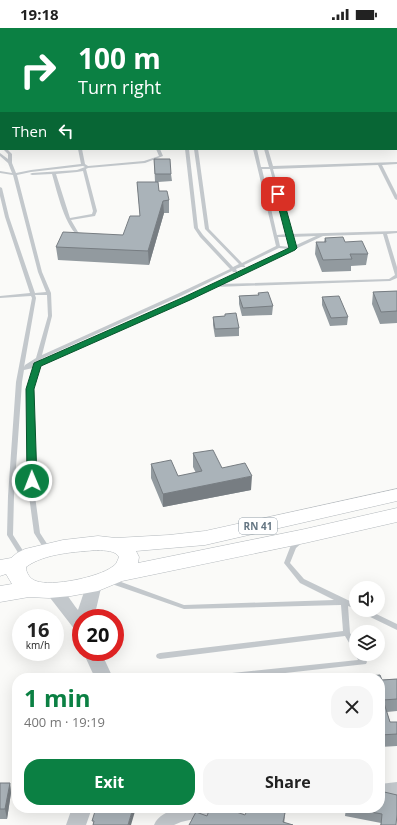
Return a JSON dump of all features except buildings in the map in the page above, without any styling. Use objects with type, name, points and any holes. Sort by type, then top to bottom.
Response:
[{"type":"highway","name":"RN 41","points":[[117,545],[205,538],[397,495]]},
{"type":"highway","name":"RN 41","points":[[107,579],[397,515]]},
{"type":"highway","points":[[0,594],[42,590],[107,579],[127,563],[129,556],[126,550],[117,545],[95,543],[48,550],[14,563],[18,580],[24,585],[42,590]]},
{"type":"street","points":[[90,609],[107,579]]},
{"type":"street","points":[[42,590],[72,617]]},
{"type":"street","points":[[96,661],[102,673]]},
{"type":"street","points":[[385,791],[397,790]]},
{"type":"street","points":[[76,825],[80,813]]},
{"type":"street","points":[[162,825],[168,819],[185,813]]},
{"type":"lane","points":[[6,150],[10,154],[10,164]]},
{"type":"lane","points":[[69,219],[94,215],[95,211],[80,150]]},
{"type":"lane","points":[[15,174],[31,171],[145,162],[154,160],[160,156],[158,150]]},
{"type":"lane","points":[[186,150],[196,228],[201,236],[239,274]]},
{"type":"lane","points":[[196,150],[207,229],[248,270]]},
{"type":"lane","points":[[255,150],[278,247]]},
{"type":"lane","points":[[266,150],[293,248]]},
{"type":"lane","points":[[0,154],[10,164],[15,174],[40,272],[49,293],[50,316],[30,389],[32,496],[37,533],[48,550]]},
{"type":"lane","points":[[379,163],[397,199]]},
{"type":"lane","points":[[260,168],[397,163]]},
{"type":"lane","points":[[0,174],[54,173],[85,167]]},
{"type":"lane","points":[[54,173],[69,219],[77,235],[86,241]]},
{"type":"lane","points":[[0,188],[9,224],[34,298],[19,382],[10,496],[10,535],[14,563]]},
{"type":"lane","points":[[213,286],[390,280],[397,276],[385,232]]},
{"type":"lane","points":[[275,236],[397,232]]},
{"type":"lane","points":[[22,369],[37,365],[248,270],[323,234]]},
{"type":"lane","points":[[22,369],[39,358],[278,247],[293,248]]},
{"type":"lane","points":[[0,296],[49,293]]},
{"type":"lane","points":[[305,536],[293,547],[287,563],[302,581],[349,604]]},
{"type":"lane","points":[[107,579],[184,607],[344,602]]},
{"type":"lane","points":[[344,602],[347,633],[349,637]]},
{"type":"lane","points":[[376,617],[397,627]]},
{"type":"lane","points":[[160,656],[347,633]]},
{"type":"lane","points":[[260,673],[362,661]]},
{"type":"route","points":[[32,481],[30,389],[37,365],[187,299],[293,248],[278,194]]}]
